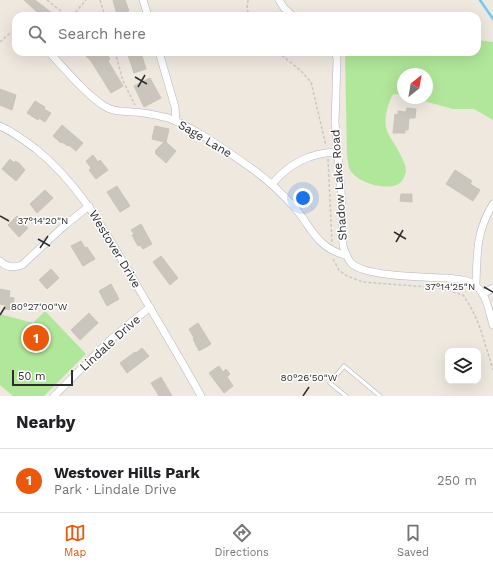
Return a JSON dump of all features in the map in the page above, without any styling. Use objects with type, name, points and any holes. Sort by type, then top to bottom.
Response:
[{"type":"street","points":[[143,0],[147,12]]},
{"type":"street","points":[[279,0],[288,12]]},
{"type":"street","name":"Sage Lane","points":[[53,56],[100,103],[113,110],[156,115],[176,122],[188,127],[234,156],[272,184],[296,210],[319,241],[332,250],[346,255]]},
{"type":"street","points":[[160,56],[175,107],[176,122]]},
{"type":"street","name":"Shadow Lake Road","points":[[336,56],[335,123],[341,190],[343,246],[346,255],[352,264],[363,270],[382,274],[461,279],[476,285]]},
{"type":"street","name":"Westover Drive","points":[[0,126],[12,132],[52,164],[71,182],[89,206],[150,307],[201,396]]},
{"type":"street","points":[[272,184],[284,172],[300,161],[313,155],[337,152]]},
{"type":"street","points":[[493,204],[480,231],[476,285],[483,294],[493,325]]},
{"type":"street","points":[[0,261],[6,266],[10,267],[22,265],[64,226],[89,206]]},
{"type":"street","points":[[483,294],[493,288]]},
{"type":"street","name":"Lindale Drive","points":[[54,396],[110,340],[150,307]]},
{"type":"lane","points":[[346,396],[330,383],[344,366],[380,396]]},
{"type":"path","points":[[47,0],[62,12]]},
{"type":"path","points":[[76,12],[86,0]]},
{"type":"path","points":[[100,0],[104,12]]},
{"type":"path","points":[[248,0],[248,12]]},
{"type":"path","points":[[0,42],[12,33]]},
{"type":"path","points":[[116,56],[123,81],[138,112]]},
{"type":"path","points":[[283,56],[301,71],[311,82],[328,153],[332,250],[333,260],[339,270],[347,276],[363,282],[440,288],[463,295],[470,305],[484,335],[493,370]]},
{"type":"green space","points":[[481,40],[493,42],[493,120],[474,109],[453,109],[433,104],[433,68],[397,68],[397,94],[394,94],[392,96],[388,106],[386,127],[405,165],[406,171],[404,177],[398,184],[390,186],[377,186],[363,181],[352,173],[349,168],[347,156],[345,56],[481,56]]},
{"type":"green space","points":[[45,311],[86,354],[44,396],[13,396],[0,385],[0,314],[33,323]]},
{"type":"building","points":[[24,0],[35,0],[51,12],[37,12]]},
{"type":"building","points":[[113,0],[125,0],[129,11],[116,12]]},
{"type":"building","points":[[86,56],[108,56],[110,59],[108,61],[123,86],[111,93],[91,61]]},
{"type":"building","points":[[128,56],[142,56],[146,69],[134,73]]},
{"type":"building","points":[[150,78],[161,98],[144,107],[134,86]]},
{"type":"building","points":[[0,89],[16,95],[12,110],[0,105]]},
{"type":"building","points":[[35,101],[51,113],[45,122],[39,118],[38,120],[27,113]]},
{"type":"building","points":[[407,108],[416,109],[415,118],[409,118],[408,130],[405,130],[405,133],[393,133],[395,114],[398,115],[398,111],[406,112]]},
{"type":"building","points":[[62,125],[83,143],[76,151],[69,145],[68,146],[62,142],[61,143],[53,136]]},
{"type":"building","points":[[155,126],[169,129],[166,142],[176,151],[166,163],[155,153],[157,152],[155,151],[164,142],[152,139]]},
{"type":"building","points":[[93,155],[98,162],[100,160],[108,170],[96,179],[89,170],[91,168],[86,161]]},
{"type":"building","points":[[10,159],[14,163],[15,161],[19,163],[25,170],[16,181],[2,169]]},
{"type":"building","points":[[455,170],[472,181],[470,184],[480,190],[473,201],[446,184]]},
{"type":"building","points":[[117,186],[130,206],[120,212],[107,192]]},
{"type":"building","points":[[45,190],[53,198],[37,213],[30,204]]},
{"type":"building","points":[[401,194],[412,194],[412,202],[400,201]]},
{"type":"building","points":[[17,216],[28,228],[19,237],[8,225]]},
{"type":"building","points":[[141,224],[152,244],[143,249],[140,245],[138,246],[131,230]]},
{"type":"building","points":[[81,241],[95,259],[83,266],[71,246]]},
{"type":"building","points":[[161,256],[178,278],[170,285],[153,262]]},
{"type":"building","points":[[51,269],[59,278],[47,289],[39,280]]},
{"type":"building","points":[[111,284],[119,299],[107,306],[99,291]]},
{"type":"building","points":[[0,289],[10,291],[9,297],[14,298],[13,310],[5,309],[5,305],[0,304]]},
{"type":"building","points":[[89,313],[98,323],[80,340],[71,330]]},
{"type":"building","points":[[198,323],[211,344],[199,351],[189,329]]},
{"type":"building","points":[[142,348],[149,356],[127,373],[120,363]]},
{"type":"building","points":[[219,366],[223,372],[226,369],[230,374],[227,377],[233,386],[224,393],[209,373]]},
{"type":"building","points":[[161,377],[172,396],[159,396],[151,383]]},
{"type":"waterway","points":[[480,0],[493,19]]},
{"type":"place","name":"Westover Hills Park","points":[[36,338]]}]
